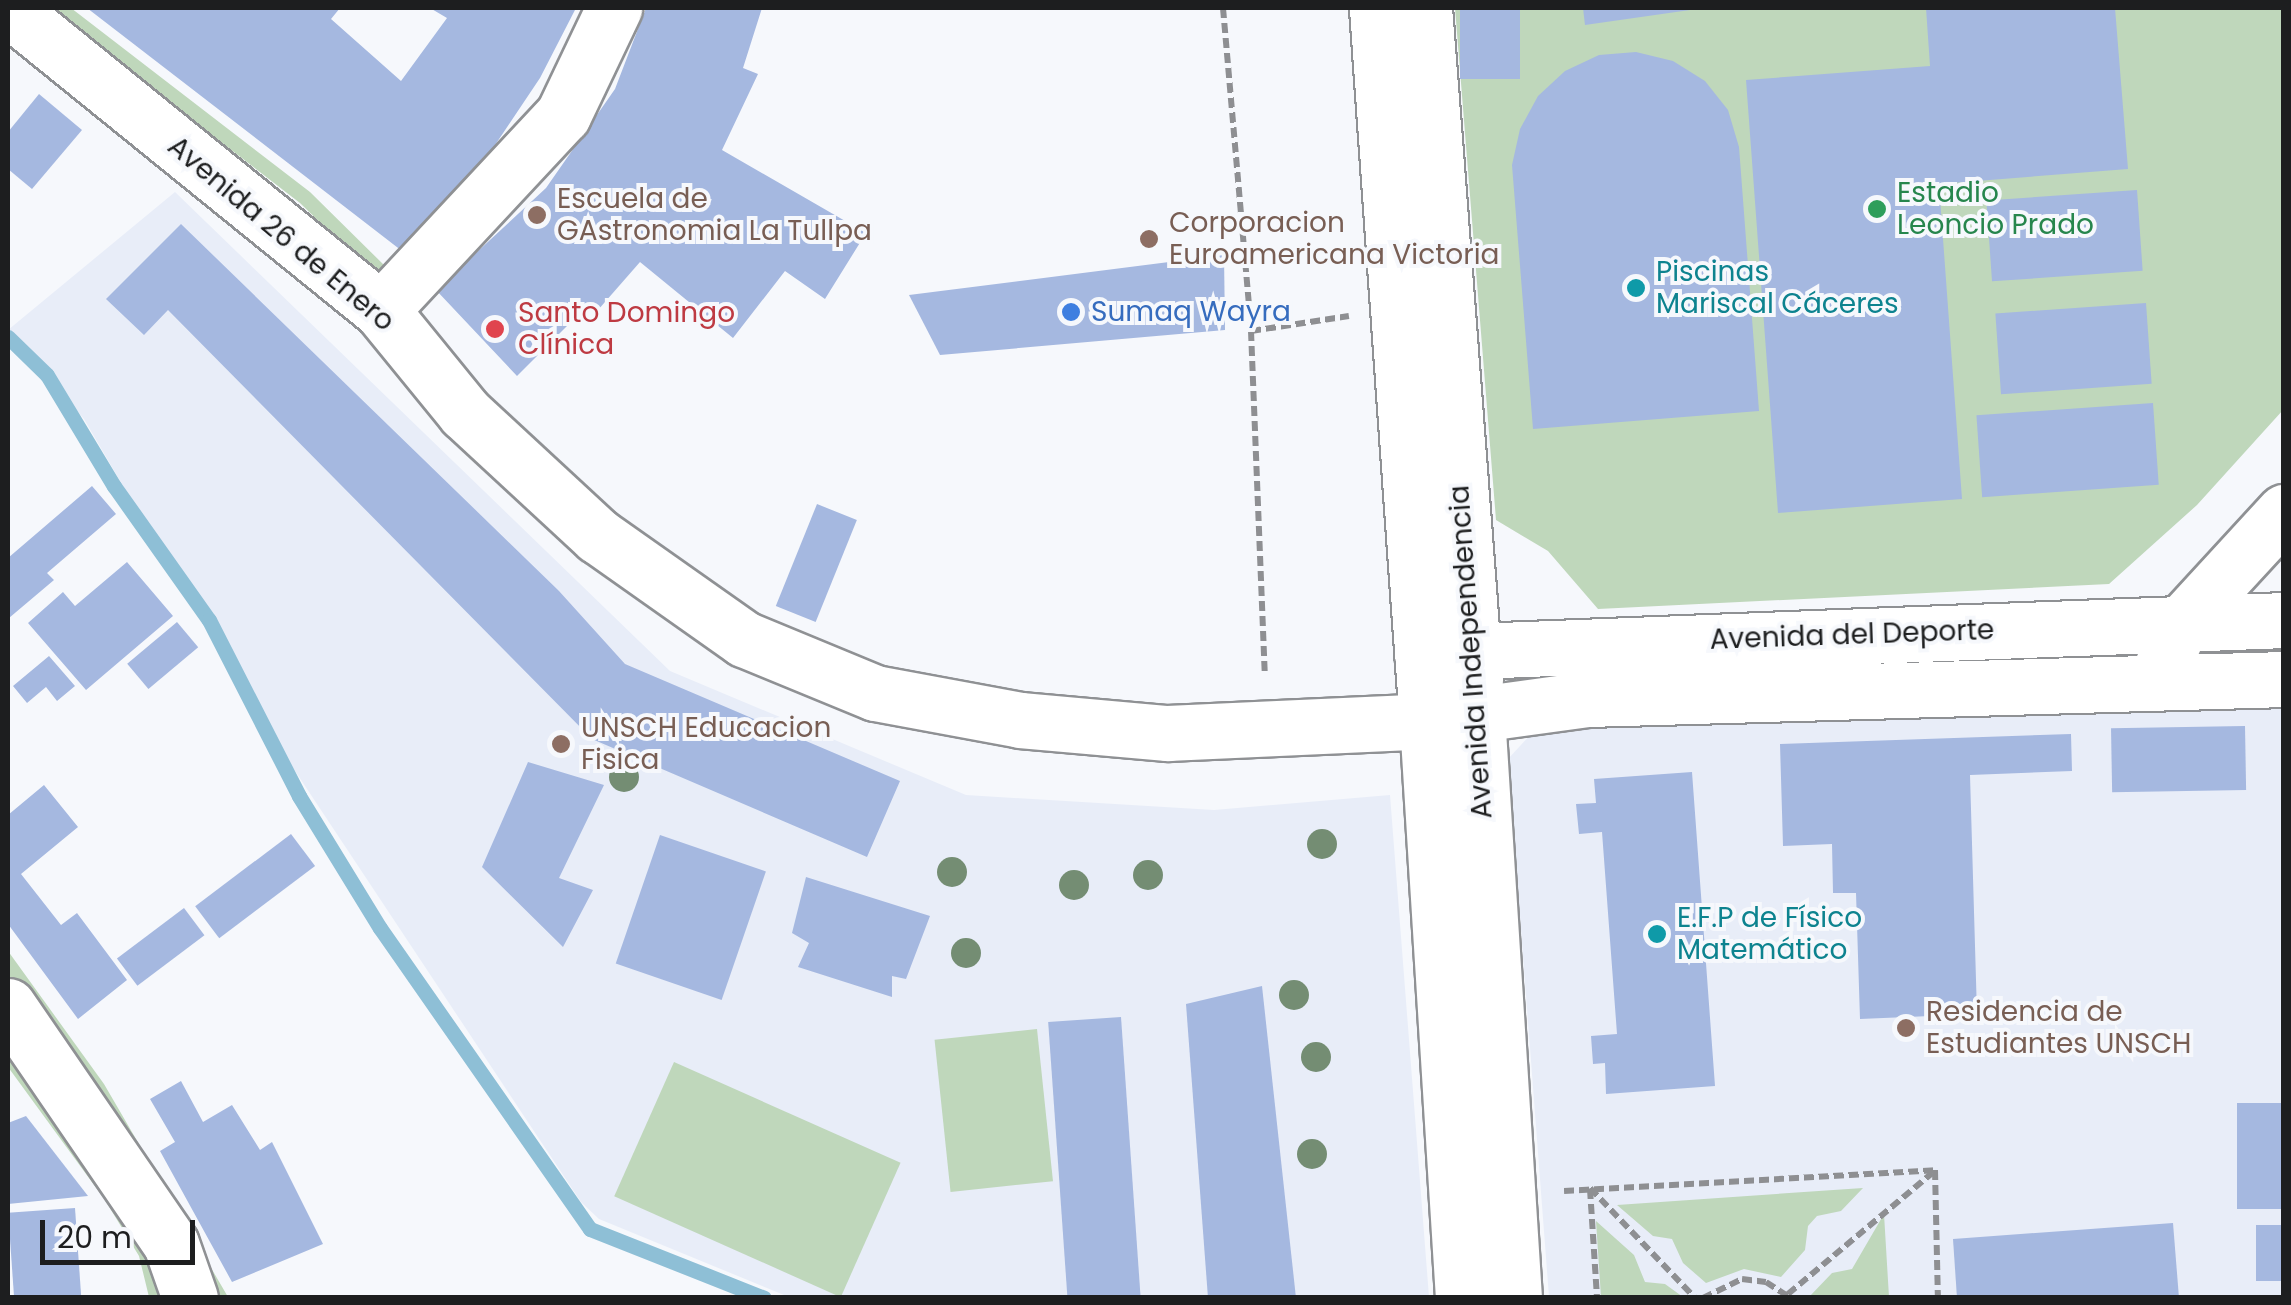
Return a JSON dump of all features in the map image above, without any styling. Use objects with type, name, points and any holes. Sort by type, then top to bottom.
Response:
[{"type":"street","name":"Avenida 26 de Enero","points":[[8,8],[381,310],[465,412],[598,536],[744,639],[875,693],[1020,720],[1168,734],[1452,718]]},
{"type":"street","points":[[381,310],[562,115],[614,8]]},
{"type":"street","name":"Avenida Independencia","points":[[1377,8],[1398,309],[1447,650]]},
{"type":"street","name":"Avenida Independencia","points":[[1424,8],[1447,650],[1514,1298]]},
{"type":"street","points":[[2155,682],[2182,623],[2284,512]]},
{"type":"street","name":"Avenida del Deporte","points":[[1447,650],[2284,620]]},
{"type":"street","name":"Avenida del Deporte","points":[[1452,718],[1587,700],[2284,679]]},
{"type":"street","name":"Avenida Independencia","points":[[1452,718],[1463,1298]]},
{"type":"street","points":[[8,1006],[171,1244],[190,1298]]},
{"type":"path","points":[[1223,8],[1251,331],[1268,730]]},
{"type":"path","points":[[1251,331],[1398,309]]},
{"type":"path","points":[[1564,1190],[1935,1170]]},
{"type":"path","points":[[1703,1298],[1742,1280],[1789,1296],[1935,1170]]},
{"type":"path","points":[[1935,1170],[1938,1298]]},
{"type":"path","points":[[1590,1188],[1597,1298]]},
{"type":"path","points":[[1590,1188],[1695,1298]]},
{"type":"shaded area","name":"UNSCH Educacion Fisica","points":[[175,192],[670,671],[966,795],[1214,810],[1390,795],[1429,1297],[789,1297],[599,1219],[581,1202],[244,694],[84,419],[8,330]]},
{"type":"shaded area","name":"Residencia de Estudiantes UNSCH","points":[[2283,700],[2283,1297],[1549,1297],[1508,759],[1544,720]]},
{"type":"green space","points":[[47,8],[71,8],[310,192],[387,268],[377,278],[300,203]]},
{"type":"green space","name":"Estadio Leoncio Prado","points":[[1455,8],[2283,8],[2283,410],[2197,505],[2109,584],[1598,609],[1548,551],[1496,520]]},
{"type":"green space","points":[[8,951],[104,1084],[228,1297],[213,1297],[93,1095],[8,976]]},
{"type":"green space","points":[[1037,1029],[1053,1181],[951,1192],[935,1040]]},
{"type":"green space","points":[[8,1042],[118,1191],[165,1297],[149,1297],[139,1256],[105,1200],[8,1067]]},
{"type":"green space","points":[[674,1062],[901,1163],[841,1297],[614,1196]]},
{"type":"green space","points":[[1863,1188],[1841,1211],[1817,1216],[1808,1226],[1805,1250],[1781,1277],[1744,1269],[1706,1283],[1683,1263],[1672,1239],[1653,1236],[1617,1205]]},
{"type":"green space","points":[[1884,1214],[1889,1297],[1809,1297],[1832,1273],[1852,1269]]},
{"type":"green space","points":[[1596,1221],[1634,1255],[1645,1282],[1665,1284],[1683,1297],[1601,1297]]},
{"type":"building","points":[[87,8],[340,8],[331,19],[401,81],[447,18],[430,8],[576,8],[540,78],[487,157],[402,251]]},
{"type":"building","points":[[646,8],[762,8],[743,68],[758,74],[722,150],[866,233],[825,299],[785,271],[733,338],[640,262],[598,310],[590,303],[517,376],[436,290],[546,188],[615,89]]},
{"type":"building","points":[[1460,8],[1520,8],[1520,79],[1460,79]]},
{"type":"building","points":[[1583,8],[1690,8],[1690,10],[1585,25]]},
{"type":"building","points":[[1926,8],[2115,8],[2128,169],[1939,184],[1962,499],[1778,513],[1746,80],[1930,66]]},
{"type":"building","name":"Piscinas Mariscal Cáceres","points":[[1636,52],[1673,61],[1705,81],[1728,110],[1739,147],[1759,411],[1533,429],[1512,165],[1520,129],[1538,96],[1565,71],[1599,55]]},
{"type":"building","points":[[39,94],[82,130],[32,189],[8,169],[8,132]]},
{"type":"building","points":[[2137,190],[2143,271],[1992,281],[1986,201]]},
{"type":"building","points":[[181,224],[559,591],[625,664],[900,781],[867,857],[592,739],[168,310],[144,335],[106,299]]},
{"type":"building","name":"Sumaq Wayra","points":[[1224,255],[1225,330],[940,355],[909,295]]},
{"type":"building","points":[[2146,303],[2152,384],[2001,394],[1995,314]]},
{"type":"building","points":[[2153,403],[2159,485],[1982,497],[1976,415]]},
{"type":"building","points":[[92,486],[116,514],[47,573],[54,580],[9,618],[8,558]]},
{"type":"building","points":[[817,504],[857,520],[816,622],[776,606]]},
{"type":"building","points":[[127,562],[173,616],[86,690],[28,623],[63,592],[75,606]]},
{"type":"building","points":[[177,622],[198,647],[148,689],[127,664]]},
{"type":"building","points":[[49,656],[75,686],[57,701],[46,687],[27,703],[13,686]]},
{"type":"building","points":[[2245,726],[2246,790],[2112,792],[2111,728]]},
{"type":"building","points":[[2071,734],[2072,771],[1970,775],[1977,1014],[1860,1019],[1856,893],[1833,893],[1832,844],[1783,846],[1780,744]]},
{"type":"building","points":[[528,762],[604,785],[559,878],[593,890],[563,947],[482,867]]},
{"type":"building","name":"E.F.P de Físico Matemático","points":[[1692,772],[1715,1086],[1606,1094],[1605,1063],[1593,1064],[1591,1036],[1617,1034],[1602,832],[1579,834],[1576,804],[1596,803],[1594,779]]},
{"type":"building","points":[[44,785],[78,827],[21,874],[61,925],[77,913],[127,980],[78,1019],[8,924],[8,815]]},
{"type":"building","points":[[291,834],[315,866],[219,938],[195,906]]},
{"type":"building","points":[[660,835],[766,871],[722,1000],[616,964]]},
{"type":"building","points":[[806,877],[930,916],[906,979],[892,976],[892,997],[798,967],[809,943],[792,933]]},
{"type":"building","points":[[184,908],[204,935],[137,986],[117,959]]},
{"type":"building","points":[[1262,986],[1296,1298],[1208,1298],[1186,1004]]},
{"type":"building","points":[[1121,1017],[1141,1298],[1067,1298],[1048,1022]]},
{"type":"building","points":[[181,1081],[203,1122],[232,1105],[260,1150],[272,1142],[323,1244],[232,1282],[160,1151],[175,1142],[150,1099]]},
{"type":"building","points":[[2237,1103],[2284,1103],[2284,1209],[2237,1209]]},
{"type":"building","points":[[26,1116],[88,1196],[8,1204],[8,1123]]},
{"type":"building","points":[[75,1208],[81,1298],[14,1298],[8,1213]]},
{"type":"building","points":[[2173,1223],[2179,1298],[1957,1298],[1953,1239]]},
{"type":"building","points":[[2256,1225],[2284,1225],[2284,1281],[2256,1281]]},
{"type":"waterway","points":[[8,337],[47,375],[114,486],[209,620],[299,796],[380,928],[590,1229],[764,1298]]},
{"type":"place","name":"Estadio Leoncio Prado","points":[[1877,209]]},
{"type":"place","name":"Escuela de GAstronomia La Tullpa","points":[[537,215]]},
{"type":"place","name":"Corporacion Euroamericana Victoria","points":[[1149,239]]},
{"type":"place","name":"Piscinas Mariscal Cáceres","points":[[1636,288]]},
{"type":"place","name":"Sumaq Wayra","points":[[1071,312]]},
{"type":"place","name":"Santo Domingo Clínica","points":[[495,329]]},
{"type":"place","name":"UNSCH Educacion Fisica","points":[[561,744]]},
{"type":"place","name":"E.F.P de Físico Matemático","points":[[1657,934]]},
{"type":"place","name":"Residencia de Estudiantes UNSCH","points":[[1906,1028]]}]
